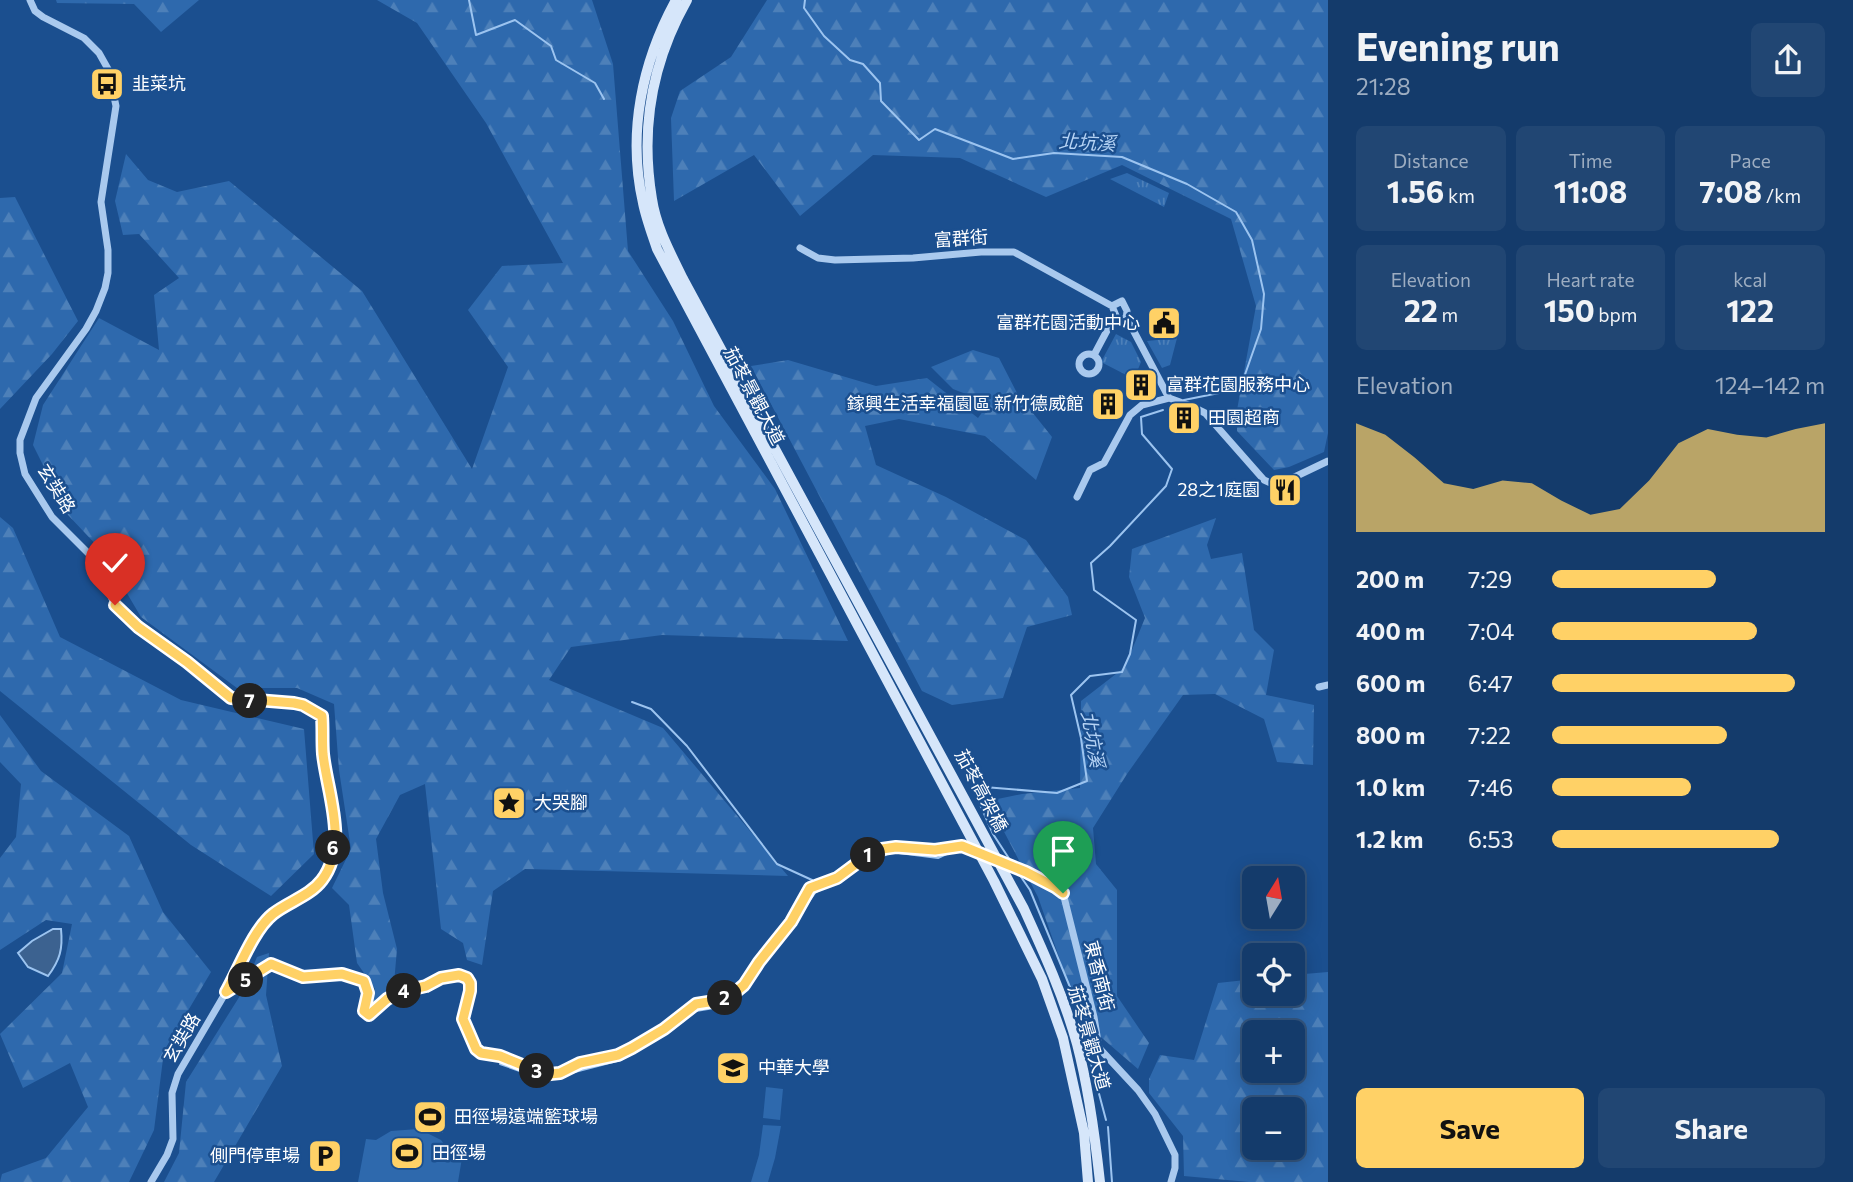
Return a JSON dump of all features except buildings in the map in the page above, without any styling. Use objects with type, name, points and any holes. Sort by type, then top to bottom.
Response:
[{"type":"street","name":"玄奘路","points":[[30,0],[35,11],[84,38],[99,53],[108,69],[116,106],[101,202],[108,250],[105,288],[86,329],[36,398],[20,440],[25,474],[52,517],[92,558],[122,614],[231,698],[294,703],[322,716],[323,754],[336,822],[330,864],[322,880],[263,924],[178,1074],[172,1093],[173,1139],[167,1155],[150,1182]]},
{"type":"street","points":[[645,98],[650,57],[676,0]]},
{"type":"street","points":[[645,98],[674,23],[687,0]]},
{"type":"street","name":"茄苳景觀大道","points":[[645,98],[652,200],[669,250],[875,636],[906,689]]},
{"type":"street","name":"茄苳景觀大道","points":[[645,98],[635,145],[643,204],[657,249],[894,696]]},
{"type":"street","name":"富群街","points":[[800,248],[818,258],[835,260],[1014,252],[1112,306]]},
{"type":"street","points":[[1117,318],[1112,306],[1122,301],[1127,311],[1126,320],[1169,398]]},
{"type":"street","points":[[1117,318],[1126,320]]},
{"type":"street","points":[[1094,355],[1111,323],[1117,318]]},
{"type":"street","points":[[1077,497],[1090,470],[1104,463],[1130,415],[1142,405],[1169,398],[1205,413],[1269,483],[1282,483],[1328,461]]},
{"type":"street","points":[[1319,687],[1328,685]]},
{"type":"street","name":"茄苳高架橋","points":[[906,689],[1024,909]]},
{"type":"street","name":"茄苳高架橋","points":[[894,696],[1010,916]]},
{"type":"street","name":"東香南街","points":[[226,992],[271,964],[303,977],[342,974],[364,981],[368,993],[364,1011],[369,1015],[387,999],[400,992],[426,986],[441,978],[459,975],[467,978],[470,983],[463,1019],[476,1049],[537,1071],[560,1073],[580,1063],[618,1055],[664,1029],[696,1004],[732,995],[744,985],[791,922],[810,888],[844,874],[868,855],[896,847],[935,850],[962,846],[1026,872],[1063,893],[1094,1017],[1099,1048],[1138,1090],[1155,1114],[1175,1155],[1171,1182]]},
{"type":"street","name":"茄苳景觀大道","points":[[1024,909],[1052,973],[1076,1042],[1095,1133],[1100,1182]]},
{"type":"street","name":"茄苳景觀大道","points":[[1010,916],[1042,979],[1063,1038],[1084,1133],[1088,1182]]},
{"type":"green space","points":[[56,0],[199,0],[161,32],[134,4],[57,3]]},
{"type":"green space","points":[[377,0],[592,0],[613,64],[628,251],[673,321],[714,406],[775,489],[848,641],[662,635],[571,647],[549,680],[663,728],[788,876],[525,869],[493,891],[482,965],[467,960],[463,943],[441,929],[425,784],[400,795],[376,839],[383,893],[397,949],[394,983],[370,1011],[375,989],[357,963],[349,905],[332,888],[351,849],[339,770],[334,704],[297,688],[237,688],[141,617],[102,551],[68,515],[33,445],[43,405],[99,318],[159,350],[154,295],[179,278],[139,234],[123,235],[115,201],[126,154],[148,180],[177,192],[229,181],[362,291],[472,469],[508,367],[468,310],[502,266],[563,263],[486,123],[417,23]]},
{"type":"green space","points":[[767,0],[1328,0],[1328,433],[1324,452],[1289,467],[1274,470],[1237,431],[1237,410],[1256,306],[1231,219],[1122,165],[1046,197],[960,158],[873,155],[800,216],[754,155],[674,201],[671,118],[680,91],[731,57]]},
{"type":"green space","points":[[1127,173],[1169,193],[1164,207],[1110,179]]},
{"type":"green space","points":[[15,197],[78,321],[52,354],[0,409],[0,198]]},
{"type":"green space","points":[[1116,334],[1131,342],[1141,362],[1134,379],[1101,362]]},
{"type":"green space","points":[[1177,338],[1170,365],[1162,368],[1147,341]]},
{"type":"green space","points":[[973,350],[999,358],[1017,393],[1052,437],[1036,480],[985,436],[899,419],[865,426],[876,465],[946,497],[1026,540],[1068,597],[1072,615],[1027,627],[1003,698],[952,705],[922,691],[751,366],[788,360],[876,386],[927,378],[978,418],[989,403],[953,389],[931,367]]},
{"type":"green space","points":[[0,517],[13,528],[60,637],[181,700],[304,729],[314,854],[271,896],[191,845],[0,691]]},
{"type":"green space","points":[[1216,518],[1207,545],[1211,559],[1242,553],[1254,630],[1274,650],[1266,695],[1314,705],[1313,765],[1277,762],[1264,719],[1215,694],[1183,695],[1127,774],[1093,828],[1096,864],[1117,890],[1117,996],[1149,1043],[1138,1069],[1081,1020],[1038,897],[988,801],[1022,794],[1080,788],[1081,701],[1125,667],[1145,618],[1129,577],[1132,549]]},
{"type":"green space","points":[[0,715],[41,771],[129,836],[163,912],[211,972],[164,1051],[154,1130],[129,1182],[0,1182],[2,1174],[46,1158],[88,1107],[70,1063],[23,1088],[0,1034],[62,973],[72,924],[46,920],[0,950],[0,858],[16,837],[21,784],[0,762]]},
{"type":"green space","points":[[269,953],[266,995],[282,1066],[214,1182],[164,1182],[179,1153],[186,1082],[243,991],[257,957]]},
{"type":"green space","points":[[1328,972],[1328,1182],[1249,1182],[1184,1176],[1183,1136],[1149,1093],[1149,1079],[1160,1055],[1194,1060],[1218,983],[1242,980],[1242,1006],[1305,1006],[1305,974]]},
{"type":"green space","points":[[766,1087],[783,1089],[780,1120],[763,1118]]},
{"type":"green space","name":"田徑場","points":[[417,1103],[447,1107],[443,1133],[419,1129],[441,1140],[454,1157],[462,1158],[458,1182],[358,1182],[366,1139],[376,1140],[391,1131],[418,1129],[414,1128]]},
{"type":"green space","points":[[763,1125],[781,1126],[775,1158],[768,1182],[751,1182],[759,1155]]},
{"type":"shaded area","points":[[53,929],[61,929],[62,943],[58,959],[48,976],[28,967],[18,953]]},
{"type":"waterway","name":"韭菜坑","points":[[469,0],[476,35],[515,20],[551,46],[556,60],[595,83],[604,99]]},
{"type":"waterway","name":"北坑溪","points":[[805,0],[804,8],[824,36],[850,60],[863,64],[880,83],[881,101],[919,140],[935,129],[1013,159],[1054,153],[1122,157],[1187,184],[1236,212],[1252,240],[1264,294],[1261,329],[1242,383],[1219,393],[1184,400]]},
{"type":"waterway","name":"北坑溪","points":[[1010,860],[993,834],[972,786],[1057,793],[1087,781],[1071,695],[1090,676],[1122,672],[1130,654],[1136,620],[1094,590],[1091,563],[1166,486],[1172,469],[1142,434],[1141,417],[1163,410]]},
{"type":"waterway","points":[[632,702],[651,709],[687,746],[777,864],[812,880]]},
{"type":"waterway","points":[[848,874],[891,852],[938,858],[955,850]]},
{"type":"waterway","name":"北坑溪","points":[[1019,874],[1030,890],[1072,992],[1106,1120]]},
{"type":"waterway","points":[[795,921],[815,893],[825,886]]},
{"type":"waterway","points":[[759,969],[772,951]]},
{"type":"waterway","points":[[677,1024],[696,1011],[726,1006],[733,997]]},
{"type":"waterway","points":[[567,1074],[621,1060],[654,1038]]},
{"type":"waterway","points":[[500,1064],[548,1081],[558,1077]]},
{"type":"waterway","name":"北坑溪","points":[[1108,1127],[1112,1182]]},
{"type":"place","name":"韭菜坑","points":[[107,84]]},
{"type":"place","name":"富群花園活動中心","points":[[1164,323]]},
{"type":"place","name":"富群花園服務中心","points":[[1141,385]]},
{"type":"place","name":"鎵興生活幸福園區 新竹德威館","points":[[1108,404]]},
{"type":"place","name":"田園超商","points":[[1184,418]]},
{"type":"place","name":"28之1庭園","points":[[1285,490]]},
{"type":"place","name":"大哭腳","points":[[509,803]]},
{"type":"place","name":"中華大學","points":[[733,1068]]},
{"type":"place","name":"田徑場遠端籃球場","points":[[430,1117]]},
{"type":"place","name":"田徑場","points":[[407,1153]]},
{"type":"place","name":"側門停車場","points":[[325,1156]]},
{"type":"route","points":[[115,605],[138,627],[231,698],[294,703],[322,716],[323,754],[336,822],[330,864],[322,880],[311,890],[263,924],[226,992],[271,964],[303,977],[342,974],[355,976],[364,981],[367,988],[364,1011],[369,1015],[387,999],[400,992],[433,984],[441,978],[459,975],[467,978],[470,983],[463,1019],[464,1027],[476,1049],[537,1071],[560,1073],[580,1063],[618,1055],[664,1029],[690,1007],[732,995],[749,979],[791,922],[810,888],[837,878],[868,855],[882,849],[911,847],[935,850],[962,846],[1026,872],[1063,893]]}]
